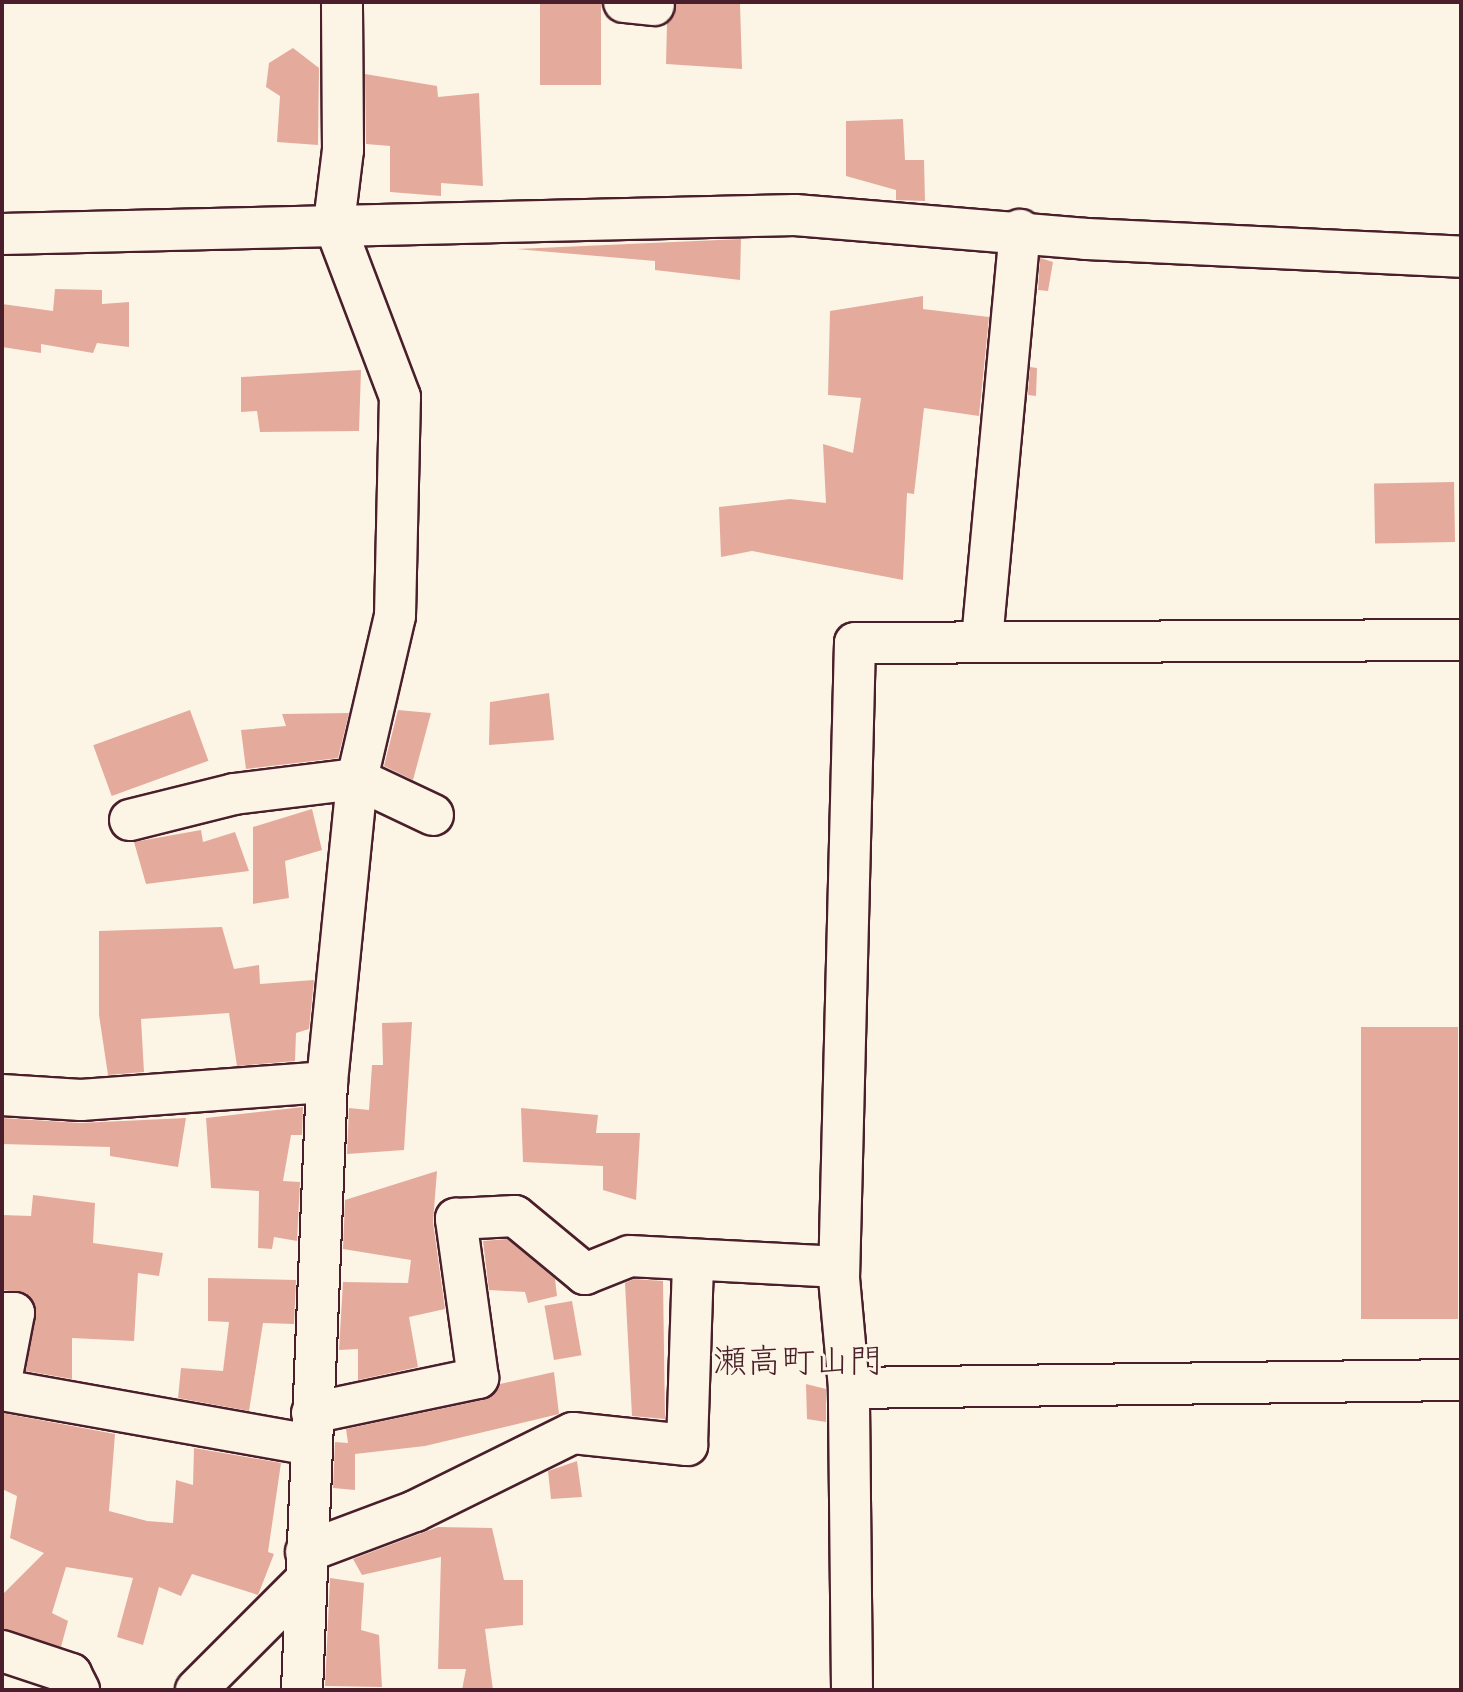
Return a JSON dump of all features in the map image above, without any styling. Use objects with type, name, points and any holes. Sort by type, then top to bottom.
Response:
[{"type":"street","points":[[302,1690],[327,1082],[357,779],[395,616],[400,397],[334,223],[343,150],[342,2]]},
{"type":"street","points":[[2,234],[334,223],[795,215],[1461,257]]},
{"type":"street","points":[[982,640],[1020,230]]},
{"type":"street","points":[[852,1690],[849,1388],[839,1267],[855,643],[1461,640]]},
{"type":"street","points":[[130,820],[234,794],[357,779],[433,815]]},
{"type":"street","points":[[2,1095],[81,1100],[327,1082]]},
{"type":"street","points":[[2,1390],[311,1429],[478,1378],[456,1219],[515,1216],[585,1274],[630,1256],[693,1262],[839,1267]]},
{"type":"street","points":[[196,1690],[305,1567],[415,1511],[573,1433],[687,1445],[693,1262]]},
{"type":"street","points":[[2,1313],[14,1313],[2,1376]]},
{"type":"street","points":[[849,1388],[1461,1380]]},
{"type":"street","points":[[2,1651],[71,1674],[79,1690]]},
{"type":"building","points":[[540,2],[601,2],[601,85],[540,85]]},
{"type":"building","points":[[676,2],[740,4],[742,69],[666,64],[667,23]]},
{"type":"building","points":[[293,48],[319,68],[318,145],[277,142],[280,96],[266,87],[269,63]]},
{"type":"building","points":[[365,74],[437,86],[438,97],[479,93],[483,186],[441,183],[441,196],[390,192],[390,146],[366,144]]},
{"type":"building","points":[[903,119],[905,160],[924,160],[925,201],[896,200],[896,190],[846,176],[846,121]]},
{"type":"building","points":[[741,239],[740,280],[655,270],[655,261],[516,249]]},
{"type":"building","points":[[1040,258],[1053,262],[1048,291],[1038,290]]},
{"type":"building","points":[[55,289],[102,290],[102,304],[129,302],[129,347],[97,343],[93,353],[41,344],[41,353],[2,347],[2,304],[53,311]]},
{"type":"building","points":[[923,296],[923,309],[989,317],[979,416],[924,408],[914,494],[907,493],[903,580],[752,551],[721,557],[719,507],[790,499],[826,503],[823,444],[853,453],[861,398],[828,395],[830,311]]},
{"type":"building","points":[[1030,367],[1037,368],[1036,396],[1028,395]]},
{"type":"building","points":[[361,370],[359,431],[260,432],[257,411],[241,412],[241,377]]},
{"type":"building","points":[[1454,482],[1455,542],[1375,543],[1374,483]]},
{"type":"building","points":[[549,693],[554,740],[489,745],[490,702]]},
{"type":"building","points":[[190,710],[208,761],[112,796],[93,745]]},
{"type":"building","points":[[398,710],[431,713],[413,780],[384,766]]},
{"type":"building","points":[[349,713],[338,758],[246,769],[241,730],[286,726],[282,714]]},
{"type":"building","points":[[312,809],[322,850],[285,861],[289,898],[253,904],[253,827]]},
{"type":"building","points":[[201,830],[203,842],[235,832],[249,871],[146,884],[134,842]]},
{"type":"building","points":[[222,927],[234,969],[259,965],[260,984],[314,980],[309,1029],[296,1033],[295,1061],[237,1066],[229,1013],[141,1019],[144,1072],[108,1075],[99,1015],[99,931]]},
{"type":"building","points":[[412,1022],[404,1150],[347,1154],[349,1108],[369,1110],[372,1065],[383,1065],[382,1023]]},
{"type":"building","points":[[1361,1027],[1458,1027],[1458,1319],[1361,1319]]},
{"type":"building","points":[[303,1107],[302,1135],[291,1135],[283,1181],[300,1182],[297,1241],[274,1237],[272,1249],[258,1248],[259,1191],[211,1188],[206,1118]]},
{"type":"building","points":[[521,1108],[598,1115],[596,1133],[640,1133],[636,1200],[603,1190],[603,1166],[523,1162]]},
{"type":"building","points":[[2,1118],[80,1123],[186,1118],[178,1167],[110,1156],[110,1147],[2,1144]]},
{"type":"building","points":[[437,1171],[433,1222],[445,1309],[409,1317],[418,1367],[358,1380],[358,1349],[339,1350],[343,1282],[408,1283],[411,1260],[343,1249],[345,1200]]},
{"type":"building","points":[[33,1195],[95,1203],[93,1243],[163,1253],[159,1276],[138,1273],[134,1341],[72,1338],[72,1379],[26,1371],[35,1305],[26,1293],[2,1290],[2,1215],[31,1216]]},
{"type":"building","points":[[507,1239],[555,1279],[557,1296],[528,1303],[525,1292],[489,1290],[483,1241]]},
{"type":"building","points":[[208,1278],[296,1280],[294,1324],[263,1323],[249,1411],[178,1398],[181,1368],[223,1371],[229,1322],[208,1321]]},
{"type":"building","points":[[634,1279],[663,1281],[665,1419],[632,1416],[625,1283]]},
{"type":"building","points":[[572,1301],[582,1355],[554,1360],[544,1306]]},
{"type":"building","points":[[554,1372],[559,1414],[425,1446],[355,1454],[355,1490],[333,1488],[335,1442],[348,1443],[346,1429],[483,1400],[500,1384]]},
{"type":"building","points":[[806,1384],[826,1389],[826,1422],[807,1419]]},
{"type":"building","points":[[2,1413],[115,1434],[109,1511],[147,1521],[173,1523],[176,1480],[193,1485],[194,1448],[281,1463],[268,1552],[274,1554],[258,1595],[192,1574],[181,1596],[159,1587],[143,1645],[117,1637],[133,1578],[66,1567],[52,1613],[68,1621],[61,1647],[2,1629],[4,1593],[44,1553],[10,1538],[17,1496],[2,1489]]},
{"type":"building","points":[[577,1461],[582,1497],[551,1499],[548,1471]]},
{"type":"building","points":[[438,1527],[492,1528],[504,1580],[523,1580],[523,1625],[485,1629],[493,1690],[462,1690],[466,1669],[438,1669],[441,1557],[362,1575],[353,1559]]},
{"type":"building","points":[[330,1578],[364,1583],[361,1630],[379,1635],[382,1687],[325,1686]]},
{"type":"district","name":"瀬高町山門","points":[[798,1361]]}]
